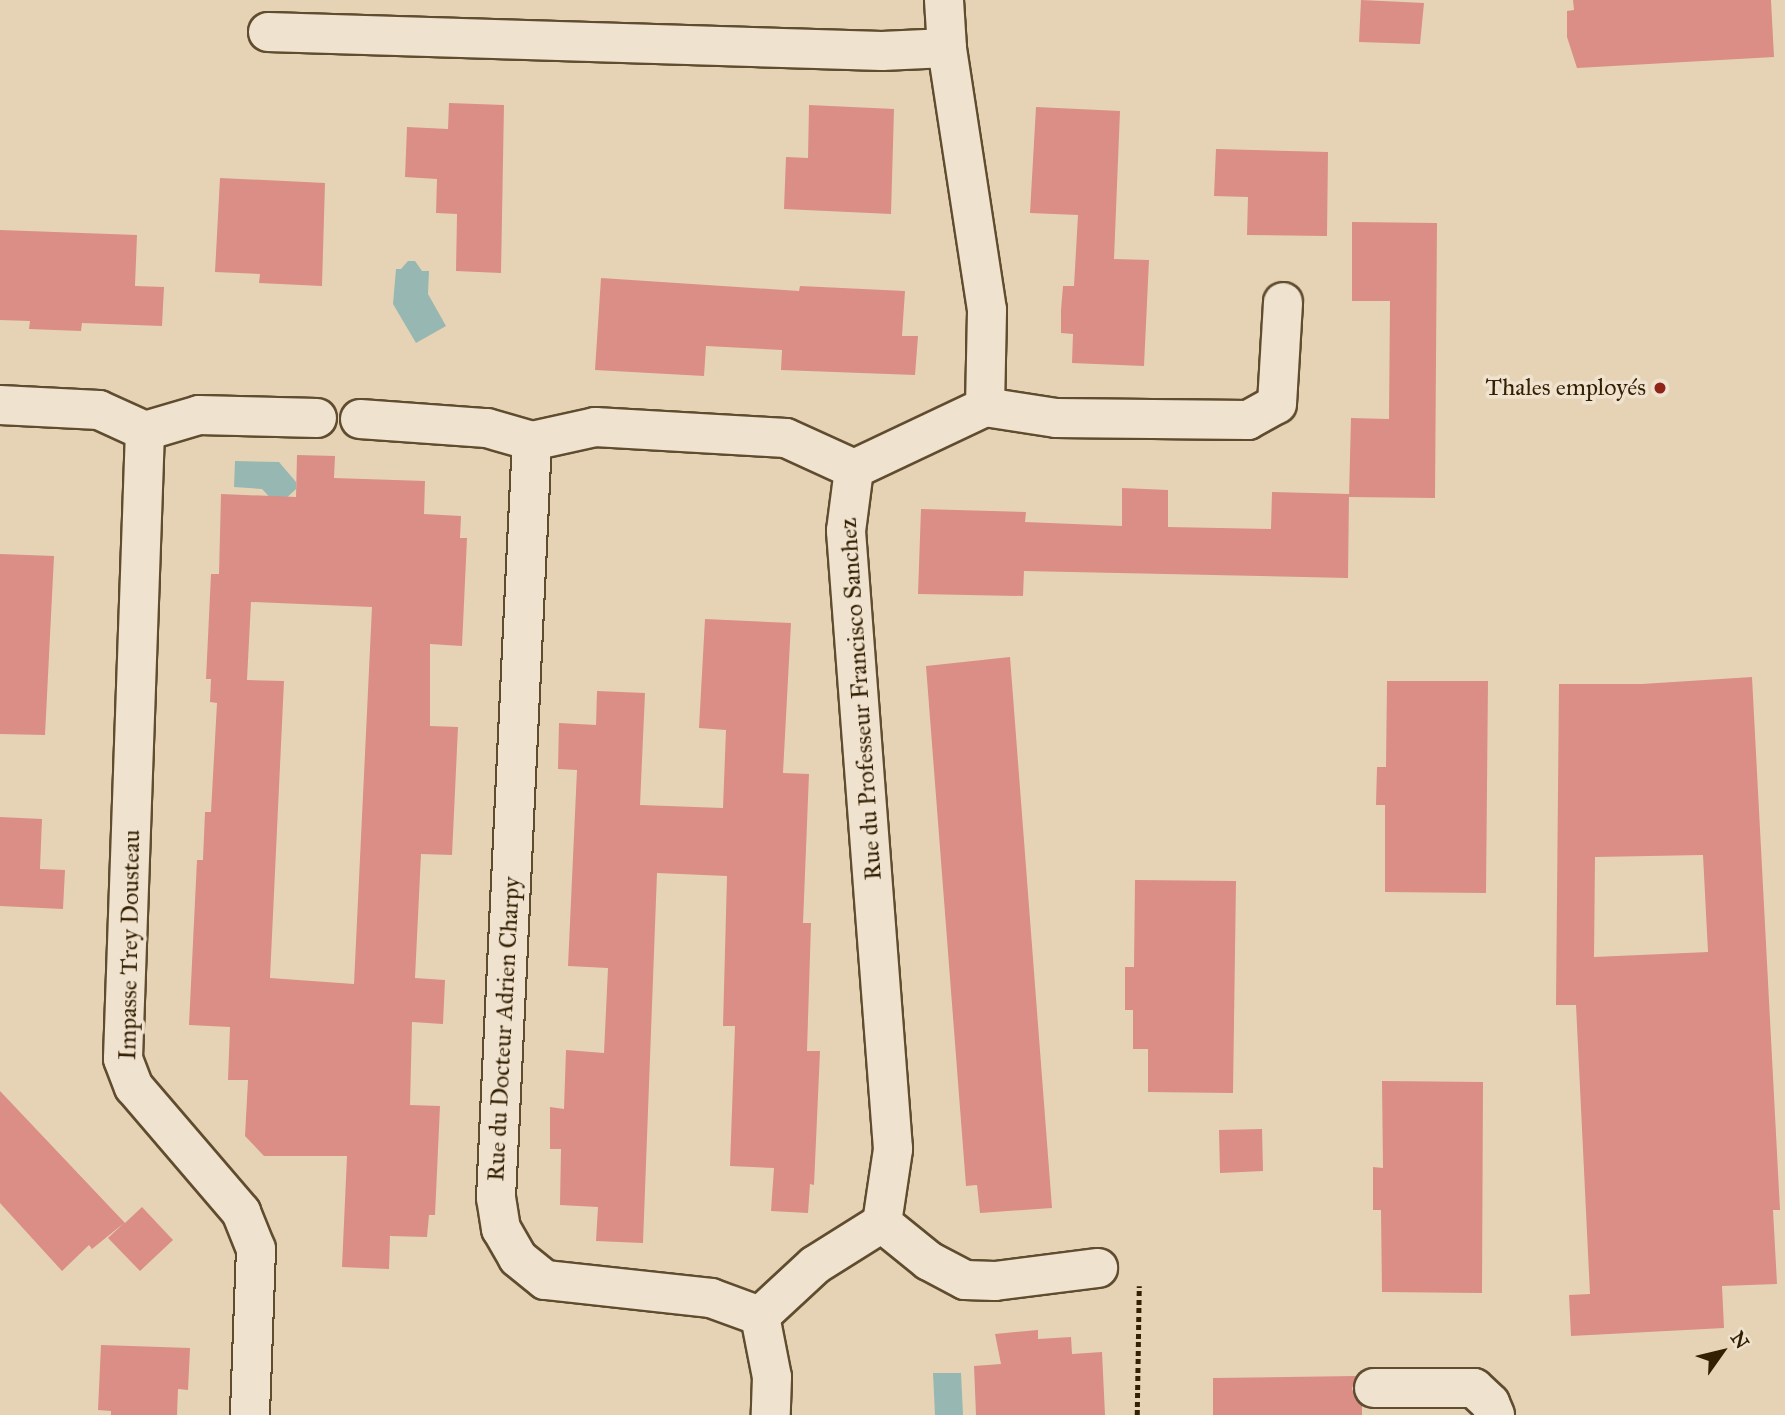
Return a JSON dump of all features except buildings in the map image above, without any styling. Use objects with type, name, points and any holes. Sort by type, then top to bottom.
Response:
[{"type":"street","points":[[944,0],[947,48],[986,310],[985,407]]},
{"type":"street","points":[[268,32],[882,51],[947,48]]},
{"type":"street","points":[[360,419],[486,428],[532,441],[595,427],[786,438],[855,469],[985,407],[1056,418],[1248,420],[1277,404],[1283,302]]},
{"type":"street","points":[[0,405],[99,410],[145,431],[199,415],[317,418]]},
{"type":"street","name":"Impasse Trey Dousteau","points":[[145,431],[123,1059],[134,1087],[241,1212],[256,1249],[250,1415]]},
{"type":"street","name":"Rue du Docteur Adrien Charpy","points":[[532,441],[496,1198],[501,1229],[517,1258],[545,1280],[711,1298],[760,1316]]},
{"type":"street","name":"Rue du Professeur Francisco Sanchez","points":[[855,469],[846,531],[893,1149],[882,1223]]},
{"type":"street","points":[[771,1415],[772,1377],[760,1316],[815,1265],[882,1223],[929,1261],[965,1280],[995,1281],[1098,1268]]},
{"type":"street","points":[[1374,1388],[1474,1388],[1490,1403],[1495,1415]]},
{"type":"path","points":[[1137,1415],[1139,1278]]},
{"type":"water","points":[[408,261],[415,261],[422,271],[429,271],[428,294],[446,326],[416,343],[393,304],[396,269],[401,269]]},
{"type":"water","points":[[235,461],[279,462],[296,482],[296,489],[278,506],[262,489],[234,487]]},
{"type":"water","points":[[933,1373],[961,1373],[963,1415],[935,1415]]},
{"type":"place","name":"Thales employés","points":[[1660,388]]}]
